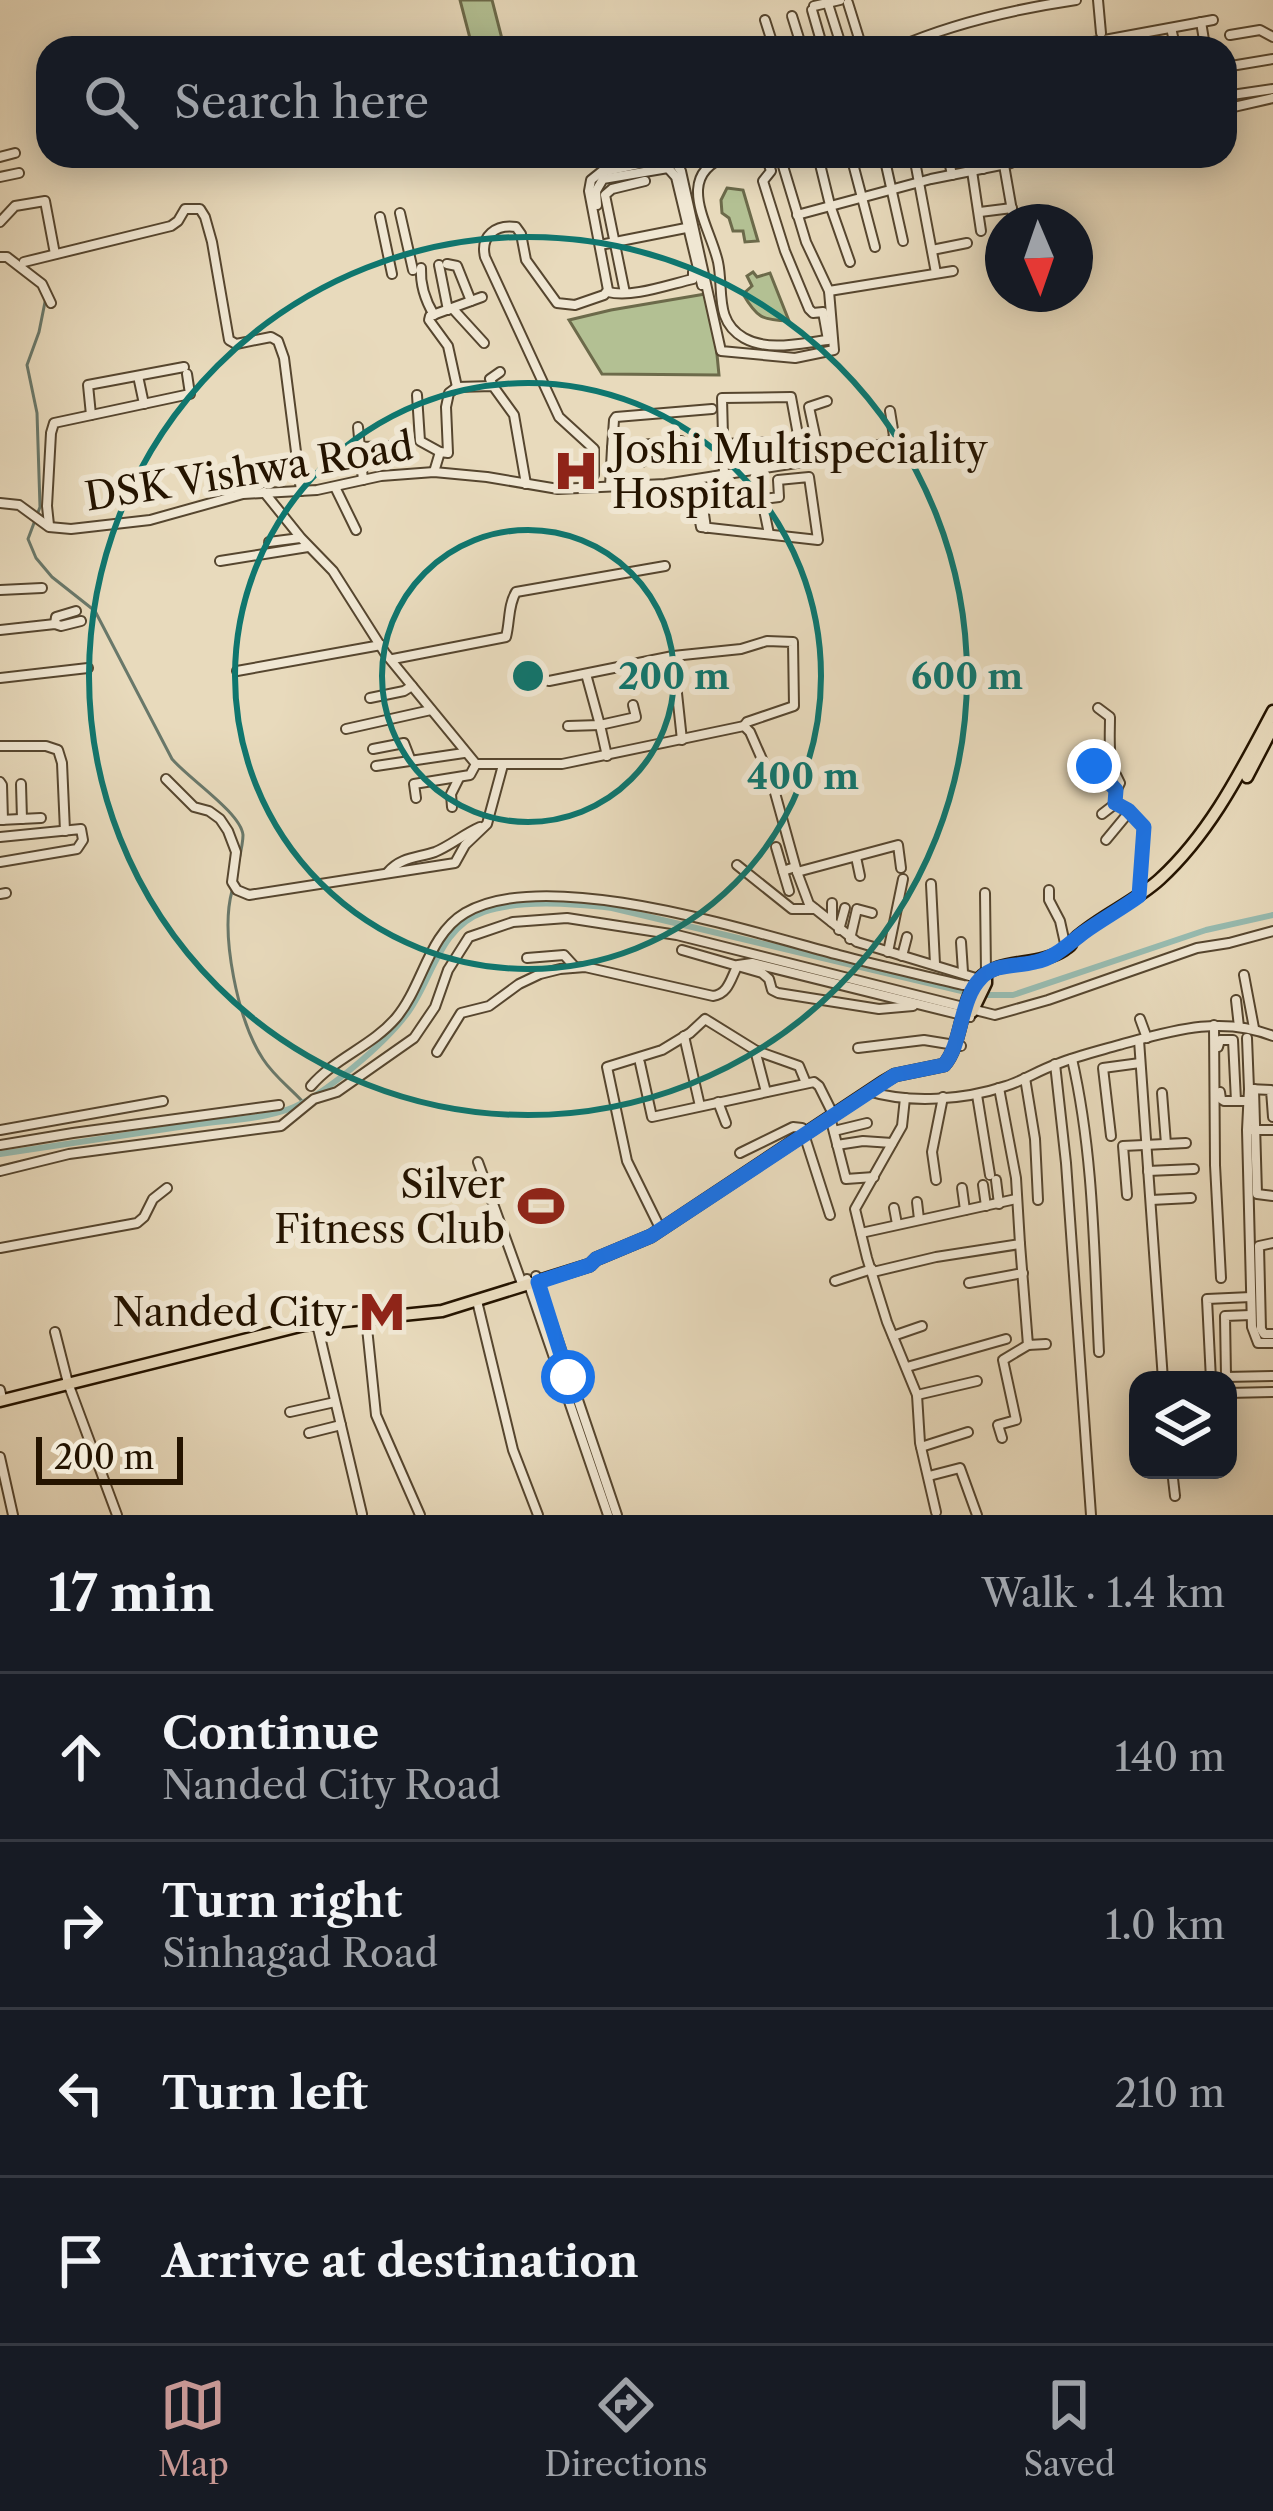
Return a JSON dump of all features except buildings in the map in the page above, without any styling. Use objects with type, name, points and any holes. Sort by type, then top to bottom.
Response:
[{"type":"main road","points":[[1068,946],[1159,881],[1203,832],[1273,711]]},
{"type":"main road","points":[[277,1328],[442,1308],[596,1259],[661,1230],[868,1090],[889,1079],[943,1072],[956,1061],[959,1039],[981,981],[1002,966],[1040,961],[1101,928],[1156,890],[1179,868],[1240,789],[1273,727]]},
{"type":"main road","points":[[442,1308],[530,1281]]},
{"type":"main road","points":[[0,1395],[349,1312],[406,1312]]},
{"type":"street","points":[[923,36],[999,14],[1076,0]]},
{"type":"street","points":[[1098,0],[1101,33]]},
{"type":"street","points":[[821,36],[813,8],[844,2],[857,36]]},
{"type":"street","points":[[829,8],[838,36]]},
{"type":"street","points":[[792,16],[798,36]]},
{"type":"street","points":[[765,20],[770,36]]},
{"type":"street","points":[[1141,36],[1213,20]]},
{"type":"street","points":[[1201,22],[1203,36]]},
{"type":"street","points":[[1172,28],[1173,36]]},
{"type":"street","points":[[1230,35],[1260,30],[1273,38]]},
{"type":"street","points":[[1237,65],[1273,58]]},
{"type":"street","points":[[1237,94],[1273,89]]},
{"type":"street","points":[[1237,106],[1273,98]]},
{"type":"street","points":[[0,157],[15,153]]},
{"type":"street","points":[[612,295],[598,184],[656,168]]},
{"type":"street","points":[[672,168],[721,351],[795,358],[835,350],[829,291],[805,239],[784,168]]},
{"type":"street","points":[[709,168],[698,192],[705,230],[718,261],[720,301],[727,321],[737,334],[767,346],[828,340],[823,312],[808,309],[784,248],[764,181],[770,168]]},
{"type":"street","points":[[821,168],[850,262]]},
{"type":"street","points":[[854,168],[875,247]]},
{"type":"street","points":[[887,168],[903,241]]},
{"type":"street","points":[[917,168],[936,273]]},
{"type":"street","points":[[951,168],[952,175]]},
{"type":"street","points":[[797,214],[984,168]]},
{"type":"street","points":[[1008,168],[1012,204]]},
{"type":"street","points":[[978,170],[982,231]]},
{"type":"street","points":[[0,177],[19,173]]},
{"type":"street","points":[[612,295],[605,195],[612,188],[645,181]]},
{"type":"street","points":[[0,222],[4,209],[45,201],[55,254]]},
{"type":"street","points":[[24,262],[172,226],[185,208],[200,208],[212,242],[229,340],[236,344],[272,337],[281,347],[301,491]]},
{"type":"street","points":[[980,212],[985,211]]},
{"type":"street","points":[[400,212],[434,315]]},
{"type":"street","points":[[380,217],[392,274]]},
{"type":"street","points":[[586,487],[594,476],[594,449],[559,416],[483,248],[491,231],[501,227],[521,234],[526,260],[557,303],[569,306],[693,279],[698,264]]},
{"type":"street","points":[[606,244],[690,227]]},
{"type":"street","points":[[784,248],[805,239]]},
{"type":"street","points":[[932,250],[967,243]]},
{"type":"street","points":[[0,256],[42,284],[51,303]]},
{"type":"street","points":[[698,264],[718,261]]},
{"type":"street","points":[[471,301],[457,266],[443,264],[450,309],[484,343]]},
{"type":"street","points":[[829,291],[952,271]]},
{"type":"street","points":[[457,387],[448,346],[430,316],[482,296]]},
{"type":"street","points":[[47,525],[52,426],[190,394],[185,370],[87,386],[91,415]]},
{"type":"street","points":[[500,372],[489,385],[514,415],[526,484]]},
{"type":"street","points":[[137,376],[144,404]]},
{"type":"street","points":[[416,395],[420,442],[448,452],[449,393],[457,387],[489,385]]},
{"type":"street","points":[[724,475],[722,398],[791,397],[802,462]]},
{"type":"street","points":[[820,458],[809,407],[827,401]]},
{"type":"street","points":[[610,486],[616,417],[712,409]]},
{"type":"street","name":"DSK Vishwa Road","points":[[0,503],[19,505],[47,525],[71,529],[135,523],[264,492],[434,472],[558,489],[690,481],[891,442],[890,411]]},
{"type":"street","points":[[358,428],[363,480]]},
{"type":"street","points":[[612,448],[677,441],[673,458]]},
{"type":"street","points":[[722,444],[798,441]]},
{"type":"street","points":[[641,445],[642,462]]},
{"type":"street","points":[[359,448],[400,451],[361,460]]},
{"type":"street","points":[[434,472],[440,452]]},
{"type":"street","points":[[690,481],[700,527],[706,528],[769,534],[818,540],[809,477],[778,480],[779,497],[704,507],[706,528]]},
{"type":"street","points":[[335,487],[356,530]]},
{"type":"street","points":[[264,492],[333,571],[391,660],[476,764],[562,764],[744,726],[794,706],[793,642],[766,641],[550,681]]},
{"type":"street","points":[[762,499],[769,534]]},
{"type":"street","points":[[269,542],[301,538]]},
{"type":"street","points":[[220,561],[309,546]]},
{"type":"street","points":[[391,660],[506,637],[516,592],[665,566]]},
{"type":"street","points":[[0,590],[42,588]]},
{"type":"street","points":[[55,624],[56,616],[76,610]]},
{"type":"street","points":[[0,630],[81,621]]},
{"type":"street","points":[[237,671],[381,645]]},
{"type":"street","points":[[673,656],[682,740]]},
{"type":"street","points":[[0,677],[88,668]]},
{"type":"street","points":[[586,674],[607,755]]},
{"type":"street","points":[[370,698],[412,686]]},
{"type":"street","points":[[568,725],[600,725],[636,717],[633,705]]},
{"type":"street","points":[[1098,708],[1110,717],[1108,748],[1120,783],[1115,803],[1102,814]]},
{"type":"street","points":[[346,729],[431,710]]},
{"type":"street","points":[[744,726],[772,782],[809,904],[850,939],[981,981]]},
{"type":"street","points":[[374,748],[404,743],[411,761]]},
{"type":"street","points":[[0,746],[58,750],[65,831]]},
{"type":"street","points":[[386,746],[389,764]]},
{"type":"street","points":[[376,766],[465,753]]},
{"type":"street","points":[[416,798],[414,784],[470,775],[476,764]]},
{"type":"street","points":[[166,779],[228,831],[236,852],[234,885],[249,895],[455,863],[465,845],[487,824],[503,765]]},
{"type":"street","points":[[1079,778],[1094,766],[1116,790]]},
{"type":"street","points":[[452,807],[459,778]]},
{"type":"street","points":[[0,782],[2,820],[40,818]]},
{"type":"street","points":[[21,784],[22,819]]},
{"type":"street","points":[[1115,803],[1144,827],[1139,896]]},
{"type":"street","points":[[1106,840],[1130,811]]},
{"type":"street","points":[[385,874],[398,862],[440,850],[487,824]]},
{"type":"street","points":[[0,837],[81,829],[83,840],[77,849],[0,862]]},
{"type":"street","points":[[783,871],[898,845],[902,874],[888,952]]},
{"type":"street","points":[[776,848],[789,891]]},
{"type":"street","points":[[856,857],[860,876]]},
{"type":"street","points":[[737,865],[792,909],[815,909]]},
{"type":"street","points":[[932,884],[934,964]]},
{"type":"street","points":[[1049,890],[1068,946]]},
{"type":"street","points":[[981,981],[985,893]]},
{"type":"street","points":[[311,1086],[398,1016],[443,934],[458,918],[481,905],[514,898],[618,901],[923,976],[981,981]]},
{"type":"street","points":[[832,903],[835,927]]},
{"type":"street","points":[[835,927],[845,908]]},
{"type":"street","points":[[850,939],[857,909],[872,913]]},
{"type":"street","points":[[0,1171],[69,1154],[288,1123],[314,1099],[337,1092],[414,1038],[435,1007],[448,970],[469,937],[513,922],[567,918],[677,935],[968,1013]]},
{"type":"street","points":[[738,964],[752,962],[921,1004],[994,1015],[1197,948],[1273,931]]},
{"type":"street","points":[[902,956],[907,937]]},
{"type":"street","points":[[961,942],[963,972]]},
{"type":"street","points":[[682,950],[764,974],[778,993],[879,1009],[921,1004]]},
{"type":"street","points":[[527,958],[564,955],[575,967]]},
{"type":"street","points":[[437,1052],[466,1010],[489,1006],[540,974],[575,967],[717,996],[732,980],[738,964]]},
{"type":"street","points":[[1244,975],[1254,1028]]},
{"type":"street","points":[[1236,1000],[1239,1027]]},
{"type":"street","points":[[661,1230],[627,1161],[607,1067],[662,1050],[704,1019],[755,1050],[800,1066],[806,1083]]},
{"type":"street","points":[[1140,1019],[1162,1371]]},
{"type":"street","points":[[1214,1025],[1221,1278]]},
{"type":"street","points":[[868,1090],[905,1098],[976,1095],[1054,1064],[1189,1026],[1254,1028],[1273,1036]]},
{"type":"street","points":[[684,1036],[700,1106]]},
{"type":"street","points":[[1247,1038],[1255,1341],[1262,1344],[1273,1339]]},
{"type":"street","points":[[858,1048],[959,1039]]},
{"type":"street","points":[[1242,1101],[1221,1099],[1220,1040],[1234,1041],[1251,1130]]},
{"type":"street","points":[[755,1050],[766,1092]]},
{"type":"street","points":[[1072,1059],[1090,1170],[1099,1352]]},
{"type":"street","points":[[1111,1136],[1103,1068],[1140,1063]]},
{"type":"street","points":[[640,1064],[652,1117],[814,1082],[831,1115],[846,1179],[874,1177]]},
{"type":"street","points":[[1054,1064],[1066,1162],[1091,1515]]},
{"type":"street","points":[[1024,1078],[1037,1154],[1038,1200]]},
{"type":"street","points":[[999,1088],[1010,1132],[1028,1345]]},
{"type":"street","points":[[1242,1101],[1251,1089]]},
{"type":"street","points":[[1251,1089],[1271,1090],[1273,1117]]},
{"type":"street","points":[[1162,1093],[1166,1144]]},
{"type":"street","points":[[976,1095],[999,1204]]},
{"type":"street","points":[[936,1180],[932,1152],[943,1097]]},
{"type":"street","points":[[905,1098],[902,1126],[855,1209],[893,1336],[917,1395],[921,1447],[936,1512]]},
{"type":"street","points":[[0,1130],[164,1101]]},
{"type":"street","points":[[718,1102],[727,1123]]},
{"type":"street","points":[[0,1145],[279,1105]]},
{"type":"street","points":[[834,1131],[867,1123]]},
{"type":"street","points":[[740,1153],[802,1127],[830,1215]]},
{"type":"street","points":[[1251,1130],[1273,1130]]},
{"type":"street","points":[[838,1144],[892,1143]]},
{"type":"street","points":[[1127,1195],[1124,1146],[1186,1143]]},
{"type":"street","points":[[478,1162],[530,1281],[608,1515]]},
{"type":"street","points":[[1148,1171],[1194,1169]]},
{"type":"street","points":[[1252,1176],[1273,1175]]},
{"type":"street","points":[[1252,1176],[1258,1195],[1273,1196]]},
{"type":"street","points":[[983,1185],[986,1206]]},
{"type":"street","points":[[962,1188],[965,1210]]},
{"type":"street","points":[[0,1248],[137,1222],[166,1189]]},
{"type":"street","points":[[1150,1200],[1191,1198]]},
{"type":"street","points":[[861,1233],[1016,1199]]},
{"type":"street","points":[[917,1202],[919,1219]]},
{"type":"street","points":[[894,1208],[897,1224]]},
{"type":"street","points":[[835,1280],[1020,1244]]},
{"type":"street","points":[[1256,1314],[1251,1297],[1259,1245],[1273,1244]]},
{"type":"street","points":[[1255,1265],[1273,1264]]},
{"type":"street","points":[[968,1283],[1023,1273]]},
{"type":"street","points":[[1210,1371],[1207,1299],[1251,1297]]},
{"type":"street","points":[[477,1300],[513,1450],[538,1515]]},
{"type":"street","points":[[1207,1317],[1273,1314]]},
{"type":"street","points":[[1225,1316],[1226,1371]]},
{"type":"street","points":[[366,1318],[376,1414],[421,1515]]},
{"type":"street","points":[[317,1324],[362,1514]]},
{"type":"street","points":[[893,1336],[922,1326]]},
{"type":"street","points":[[55,1332],[117,1515]]},
{"type":"street","points":[[907,1367],[1006,1339]]},
{"type":"street","points":[[1002,1438],[998,1425],[1016,1420],[1003,1360],[1028,1345],[1046,1344]]},
{"type":"street","points":[[1237,1377],[1273,1376]]},
{"type":"street","points":[[564,1378],[617,1515]]},
{"type":"street","points":[[917,1395],[976,1381]]},
{"type":"street","points":[[1237,1393],[1273,1392]]},
{"type":"street","points":[[290,1412],[335,1402]]},
{"type":"street","points":[[309,1433],[341,1424]]},
{"type":"street","points":[[921,1447],[968,1432]]},
{"type":"street","points":[[0,1457],[13,1515]]},
{"type":"street","points":[[928,1476],[960,1468],[977,1515]]},
{"type":"street","points":[[1173,1479],[1175,1496]]},
{"type":"green space","points":[[460,0],[492,0],[501,36],[469,36]]},
{"type":"green space","points":[[727,188],[743,190],[758,241],[745,242],[743,231],[733,231],[722,213]]},
{"type":"green space","points":[[753,272],[757,277],[770,273],[789,321],[766,318],[752,308],[743,294],[752,286],[747,276]]},
{"type":"green space","points":[[711,293],[719,375],[602,374],[569,320],[611,310]]},
{"type":"waterway","points":[[45,302],[27,365],[37,413],[40,507],[28,539],[52,577],[95,611],[172,759],[240,826],[243,838],[238,864]]},
{"type":"waterway","points":[[232,891],[230,953],[246,1023],[267,1065],[302,1101]]},
{"type":"waterway","points":[[0,1154],[256,1117],[303,1102],[354,1067],[399,1024],[457,929],[484,912],[514,905],[612,908],[970,993]]},
{"type":"waterway","points":[[983,995],[1013,995],[1206,930],[1273,915]]},
{"type":"place","name":"Joshi Multispeciality Hospital","points":[[576,471]]},
{"type":"place","name":"Silver Fitness Club","points":[[541,1206]]},
{"type":"place","name":"Nanded City","points":[[382,1312]]},
{"type":"route","points":[[568,1377],[538,1282],[644,1240],[895,1075],[944,1065],[979,979],[997,968],[1058,953],[1139,896],[1144,827],[1115,803],[1116,790],[1094,766]]}]
